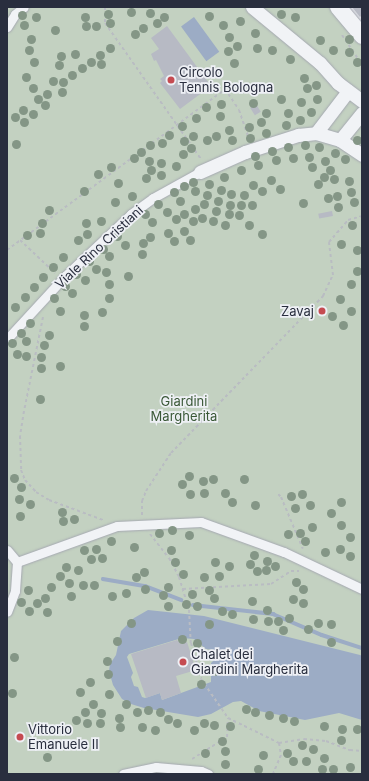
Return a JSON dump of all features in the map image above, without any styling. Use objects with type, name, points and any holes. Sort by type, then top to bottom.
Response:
[{"type":"street","points":[[7,27],[15,14],[24,7]]},
{"type":"street","points":[[252,7],[320,63],[348,91],[362,101]]},
{"type":"street","points":[[338,7],[362,36]]},
{"type":"street","points":[[348,91],[316,133],[328,135],[340,140],[362,155]]},
{"type":"street","points":[[340,140],[362,113]]},
{"type":"street","name":"Viale Rino Cristiani","points":[[7,339],[61,279],[131,214],[159,194],[203,170],[252,149],[298,135],[316,133]]},
{"type":"street","points":[[17,562],[117,526],[201,522],[284,552],[362,589]]},
{"type":"street","points":[[7,550],[17,562],[15,591],[7,612]]},
{"type":"street","points":[[123,774],[156,767],[204,773]]},
{"type":"path","points":[[105,7],[105,23],[177,125],[203,170]]},
{"type":"path","points":[[342,35],[362,66]]},
{"type":"path","points":[[7,250],[226,90],[239,110],[252,149]]},
{"type":"path","points":[[362,216],[348,220],[329,242],[333,274],[323,296],[189,433],[161,466],[152,480],[142,501],[142,524],[169,558],[179,577],[183,589],[189,610],[191,643],[201,679],[228,718],[279,743],[304,740],[326,740],[350,750],[362,751]]},
{"type":"path","points":[[20,240],[61,279]]},
{"type":"path","points":[[47,295],[20,436],[21,470],[25,480],[36,492],[49,500],[117,526]]},
{"type":"path","points":[[278,494],[303,548],[302,560]]},
{"type":"path","points":[[183,589],[271,584],[291,571],[324,571]]},
{"type":"path","points":[[177,769],[227,737],[228,718]]},
{"type":"path","points":[[273,774],[281,755],[279,743]]},
{"type":"green space","name":"Giardini Margherita","points":[[7,7],[332,7],[362,45],[362,774],[7,774]]},
{"type":"water","points":[[194,17],[219,52],[206,61],[181,26]]},
{"type":"water","points":[[148,610],[204,616],[360,655],[362,656],[362,720],[339,713],[305,720],[259,711],[241,701],[233,702],[211,714],[198,717],[144,708],[131,704],[122,699],[113,685],[109,671],[110,664],[116,655],[121,631],[134,618]],"holes":[[[182,638],[194,639],[206,649],[214,650],[216,658],[211,663],[211,682],[162,700],[160,693],[145,698],[142,697],[138,687],[134,686],[131,677],[133,673],[127,657],[129,654]]]},
{"type":"building","points":[[352,7],[362,7],[362,15],[360,17]]},
{"type":"building","points":[[167,26],[211,86],[180,109],[160,83],[162,81],[160,79],[164,76],[156,60],[154,61],[151,54],[159,49],[151,38]]},
{"type":"building","points":[[256,104],[261,112],[255,115],[250,108]]},
{"type":"building","points":[[332,211],[333,216],[319,219],[318,214]]},
{"type":"building","points":[[177,640],[181,644],[187,642],[196,670],[176,676],[181,693],[162,700],[160,693],[146,698],[131,654]]},
{"type":"waterway","points":[[103,579],[145,586],[181,600]]},
{"type":"waterway","points":[[193,605],[273,614],[322,635],[362,648]]},
{"type":"place","name":"Circolo Tennis Bologna","points":[[171,80]]},
{"type":"place","name":"Zavaj","points":[[322,311]]},
{"type":"place","name":"Chalet dei Giardini Margherita","points":[[183,662]]},
{"type":"place","name":"Vittorio Emanuele II","points":[[20,737]]}]
